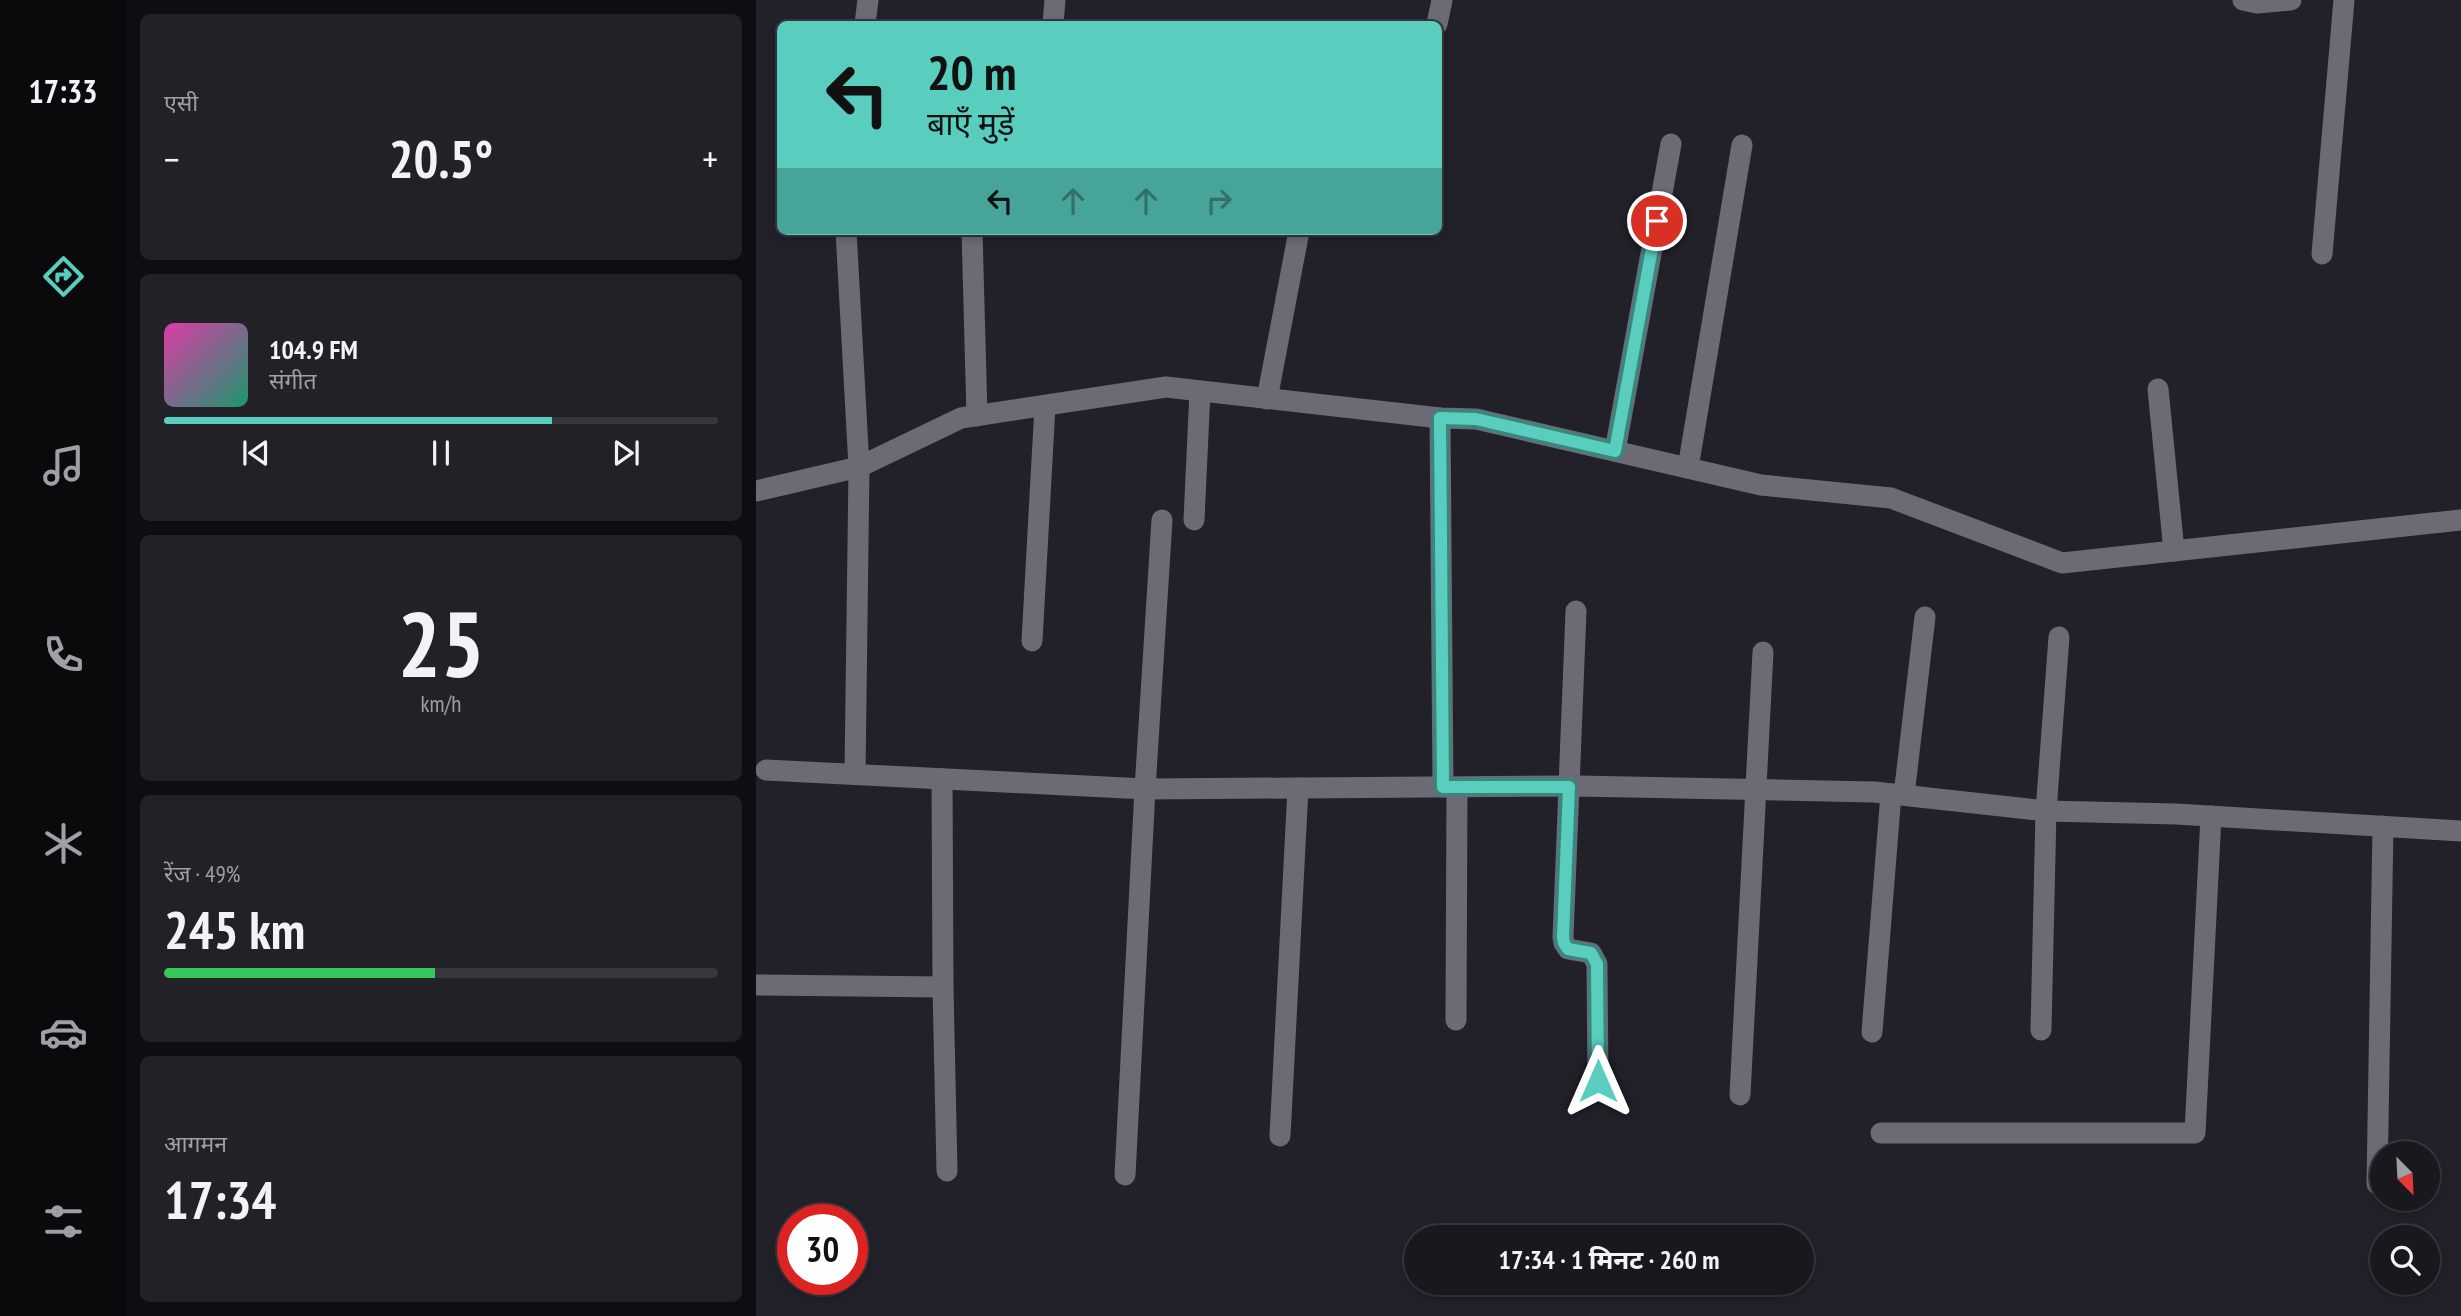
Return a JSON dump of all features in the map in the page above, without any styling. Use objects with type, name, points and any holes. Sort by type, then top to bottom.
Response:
[{"type":"street","points":[[865,21],[868,0]]},
{"type":"street","points":[[1053,21],[1055,0]]},
{"type":"street","points":[[1438,21],[1442,0]]},
{"type":"street","points":[[2243,0],[2257,3],[2291,0]]},
{"type":"street","points":[[2322,254],[2344,0]]},
{"type":"street","points":[[1615,451],[1671,144]]},
{"type":"street","points":[[1688,468],[1742,145]]},
{"type":"street","points":[[846,235],[859,467],[855,774]]},
{"type":"street","points":[[972,235],[977,416]]},
{"type":"street","points":[[1267,399],[1298,235]]},
{"type":"street","points":[[756,491],[859,467],[961,418],[1166,387],[1440,418],[1476,419],[1761,485],[1891,498],[2062,563],[2461,520]]},
{"type":"street","points":[[2158,390],[2174,551]]},
{"type":"street","points":[[1194,520],[1200,391]]},
{"type":"street","points":[[1032,641],[1045,406]]},
{"type":"street","points":[[1440,418],[1457,1020]]},
{"type":"street","points":[[1125,1175],[1162,520]]},
{"type":"street","points":[[1576,611],[1563,937],[1568,949],[1591,953],[1597,964],[1598,1081]]},
{"type":"street","points":[[1872,1032],[1897,794],[1924,617]]},
{"type":"street","points":[[2041,1030],[2046,811],[2059,637]]},
{"type":"street","points":[[1740,1095],[1763,652]]},
{"type":"street","points":[[766,770],[1145,789],[1569,787],[1897,794],[2046,811],[2211,816],[2461,831]]},
{"type":"street","points":[[942,779],[947,1171]]},
{"type":"street","points":[[1279,1136],[1298,788]]},
{"type":"street","points":[[1881,1133],[2195,1133],[2211,816]]},
{"type":"street","points":[[2378,1141],[2383,826]]},
{"type":"street","points":[[756,985],[943,987]]},
{"type":"route","points":[[1598,1081],[1597,964],[1591,953],[1568,949],[1563,937],[1569,787],[1443,787],[1440,418],[1476,419],[1615,451],[1657,221]]}]
